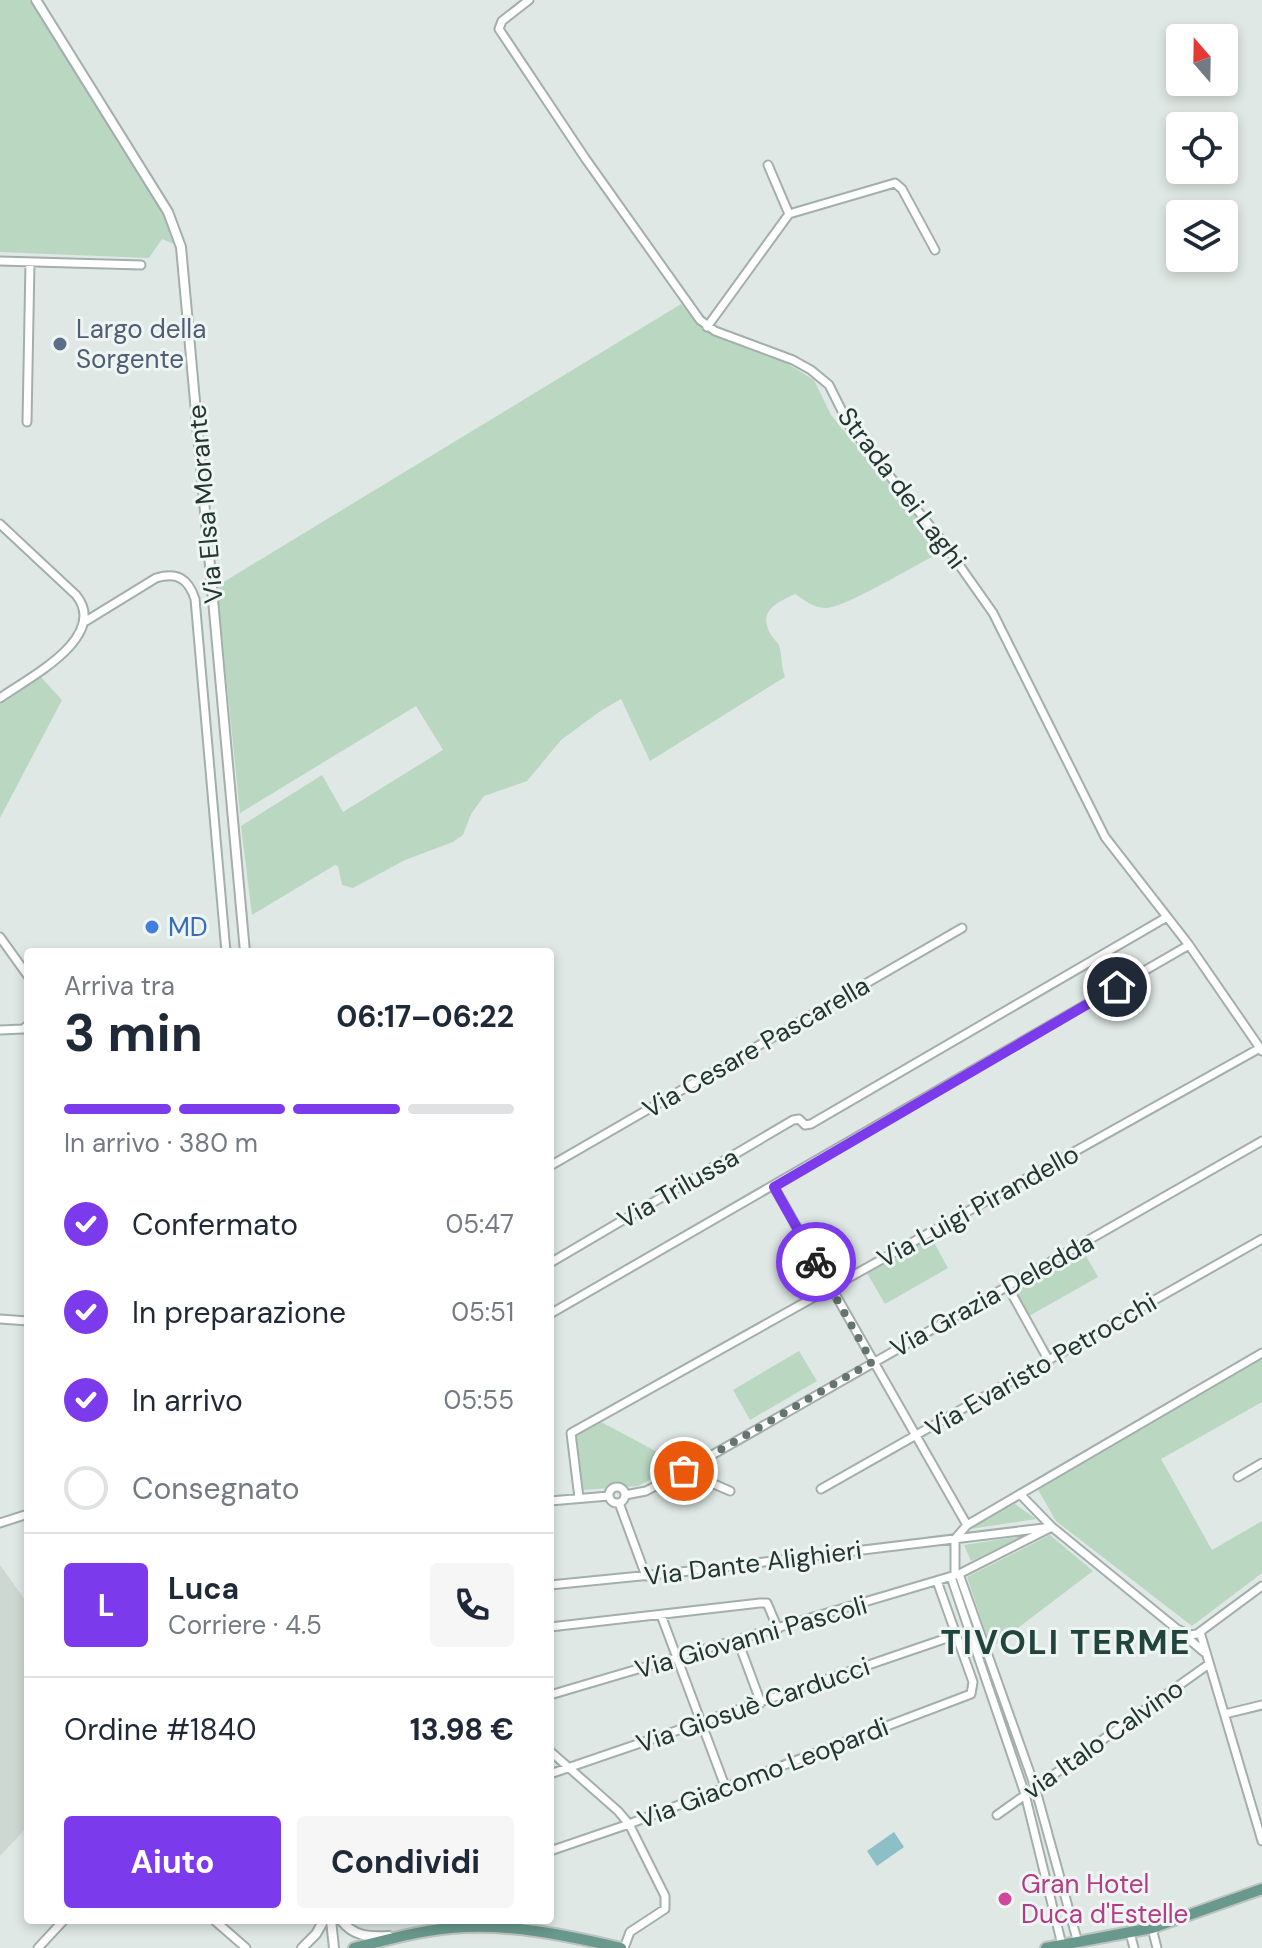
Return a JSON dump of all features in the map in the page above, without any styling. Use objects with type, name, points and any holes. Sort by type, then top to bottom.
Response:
[{"type":"main road","points":[[1046,1948],[1152,1928],[1262,1889]]},
{"type":"main road","points":[[354,1948],[438,1925],[528,1930],[622,1948]]},
{"type":"street","name":"Via Elsa Morante","points":[[36,0],[162,201],[181,247],[245,948]]},
{"type":"street","points":[[529,0],[500,23],[501,34],[658,263],[707,327],[789,214],[895,183],[902,189],[935,250]]},
{"type":"street","points":[[768,165],[789,214]]},
{"type":"street","points":[[0,261],[141,265]]},
{"type":"street","points":[[27,422],[30,262]]},
{"type":"street","name":"Strada dei Laghi","points":[[707,327],[793,360],[829,385],[854,431],[943,542],[988,606],[1012,647],[1099,827],[1118,857],[1189,945],[1261,1049]]},
{"type":"street","points":[[0,524],[76,595],[84,609],[86,621]]},
{"type":"street","points":[[0,698],[69,647],[86,621],[156,578],[177,575],[191,586],[195,599],[226,948]]},
{"type":"street","name":"Via Trilussa","points":[[554,1261],[793,1120],[799,1119],[805,1125],[1167,917]]},
{"type":"street","name":"Via Cesare Pascarella","points":[[554,1164],[962,928]]},
{"type":"street","points":[[0,937],[24,970]]},
{"type":"street","points":[[554,1312],[1189,945]]},
{"type":"street","points":[[0,1030],[24,1028]]},
{"type":"street","name":"Via Luigi Pirandello","points":[[579,1498],[571,1433],[1261,1049]]},
{"type":"street","name":"Via Grazia Deledda","points":[[625,1495],[638,1493],[684,1471],[1262,1141]]},
{"type":"street","points":[[774,1187],[967,1525]]},
{"type":"street","name":"Via Evaristo Petrocchi","points":[[821,1489],[1262,1239]]},
{"type":"street","points":[[1008,1287],[1049,1361]]},
{"type":"street","points":[[0,1319],[24,1321]]},
{"type":"street","points":[[1062,1945],[1025,1794],[955,1575],[955,1539],[967,1525],[1262,1353]]},
{"type":"street","points":[[1238,1477],[1262,1463]]},
{"type":"street","points":[[684,1471],[730,1491]]},
{"type":"street","points":[[554,1501],[609,1496],[616,1488],[625,1495],[619,1503]]},
{"type":"street","points":[[1020,1494],[1052,1527],[1206,1654]]},
{"type":"street","points":[[609,1496],[619,1503],[646,1576]]},
{"type":"street","points":[[0,1523],[24,1516]]},
{"type":"street","name":"Via Dante Alighieri","points":[[554,1585],[1052,1527]]},
{"type":"street","name":"Via Giovanni Pascoli","points":[[554,1694],[955,1575],[1052,1527]]},
{"type":"street","points":[[955,1575],[1035,1787],[1078,1943]]},
{"type":"street","points":[[937,1581],[956,1635]]},
{"type":"street","points":[[1177,1629],[1190,1635],[1200,1632],[1262,1586]]},
{"type":"street","points":[[554,1627],[764,1603],[771,1608],[778,1629]]},
{"type":"street","points":[[661,1615],[725,1786]]},
{"type":"street","points":[[1200,1632],[1262,1841]]},
{"type":"street","name":"Via Giacomo Leopardi","points":[[554,1850],[963,1698],[973,1692],[973,1682],[956,1635]]},
{"type":"street","name":"Via Giosuè Carducci","points":[[554,1772],[956,1635]]},
{"type":"street","points":[[738,1641],[761,1703]]},
{"type":"street","name":"via Italo Calvino","points":[[997,1815],[1209,1664]]},
{"type":"street","points":[[1225,1714],[1262,1705]]},
{"type":"street","points":[[554,1755],[629,1824],[655,1873],[666,1904],[661,1913],[630,1932],[622,1948]]},
{"type":"street","points":[[1251,1801],[1262,1798]]},
{"type":"street","points":[[38,1948],[60,1924]]},
{"type":"street","points":[[219,1924],[246,1948]]},
{"type":"street","points":[[302,1948],[322,1924]]},
{"type":"street","points":[[331,1924],[334,1948]]},
{"type":"street","points":[[345,1924],[362,1936],[410,1934]]},
{"type":"street","points":[[1152,1928],[1157,1948]]},
{"type":"street","points":[[1130,1933],[1134,1948]]},
{"type":"shaded area","points":[[0,1565],[24,1598],[24,1830],[0,1856]]},
{"type":"green space","points":[[0,0],[29,0],[164,211],[172,228],[174,244],[162,239],[149,258],[0,252]]},
{"type":"green space","points":[[681,304],[702,328],[714,335],[780,359],[814,380],[831,415],[944,551],[834,607],[816,606],[795,594],[775,605],[766,620],[771,635],[779,645],[785,677],[650,761],[621,699],[561,740],[527,781],[484,796],[471,814],[463,835],[453,842],[405,860],[353,888],[342,885],[338,866],[335,865],[252,915],[241,826],[322,775],[343,812],[443,750],[416,706],[240,813],[217,586]]},
{"type":"green space","points":[[39,675],[62,700],[0,818],[0,704]]},
{"type":"green space","points":[[931,1237],[948,1268],[885,1304],[867,1273]]},
{"type":"green space","points":[[1082,1249],[1098,1277],[1029,1316],[1013,1288]]},
{"type":"green space","points":[[799,1351],[817,1381],[750,1420],[733,1390]]},
{"type":"green space","points":[[1262,1359],[1262,1402],[1161,1459],[1212,1550],[1262,1521],[1262,1573],[1192,1626],[1056,1521],[1037,1488]]},
{"type":"green space","points":[[601,1422],[680,1464],[638,1486],[583,1490],[576,1435]]},
{"type":"green space","points":[[1015,1504],[1036,1519],[970,1529]]},
{"type":"green space","points":[[1050,1535],[1093,1571],[991,1648],[967,1577]]},
{"type":"green space","points":[[1023,1536],[971,1561],[964,1545]]},
{"type":"water","points":[[894,1832],[904,1847],[877,1866],[867,1851]]},
{"type":"way so far","points":[[684,1471],[872,1362],[816,1262]]},
{"type":"place","name":"Largo della Sorgente","points":[[60,344]]},
{"type":"place","name":"MD","points":[[152,927]]},
{"type":"place","name":"Gran Hotel Duca d'Estelle","points":[[1005,1899]]},
{"type":"district","name":"TIVOLI TERME","points":[[1066,1642]]},
{"type":"route","points":[[816,1262],[774,1187],[1117,987]]}]
